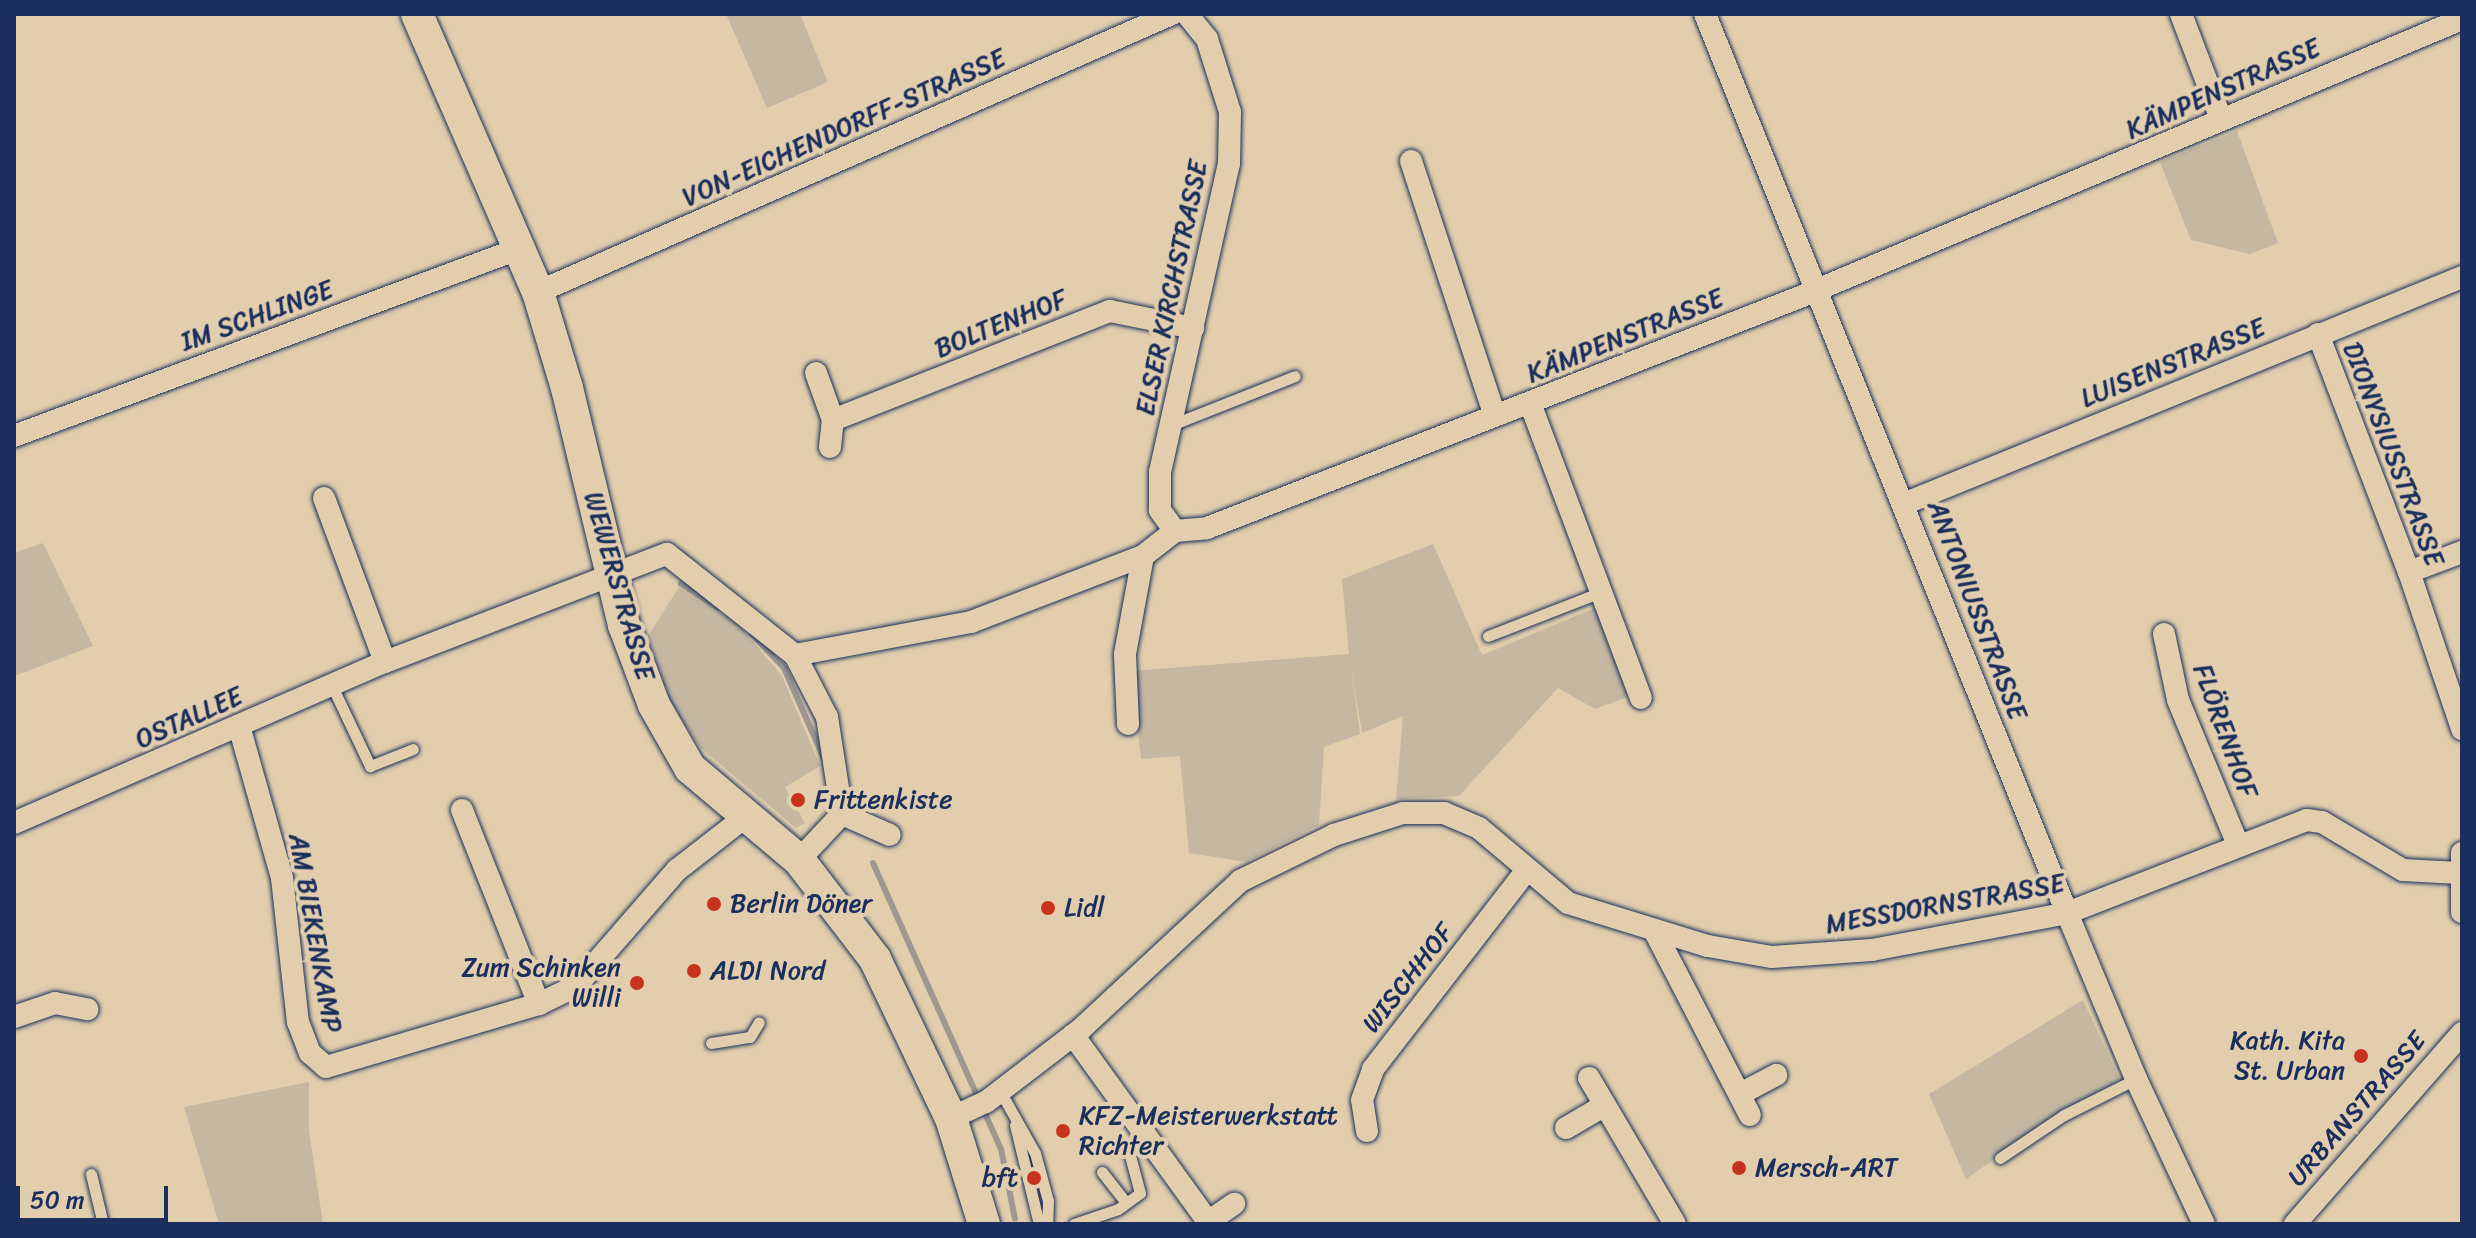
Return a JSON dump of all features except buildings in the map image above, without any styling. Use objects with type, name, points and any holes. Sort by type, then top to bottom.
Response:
[{"type":"main road","name":"WEWERSTRASSE","points":[[417,14],[538,292],[573,410],[611,578],[654,705],[690,768],[799,860],[875,959],[978,1105],[984,1224]]},
{"type":"street","name":"VON-EICHENDORFF-STRASSE","points":[[538,292],[1172,14]]},
{"type":"street","name":"ELSER KIRCHSTRASSE","points":[[1175,531],[1160,510],[1160,472],[1229,164],[1230,112],[1207,39],[1187,14]]},
{"type":"street","name":"ANTONIUSSTRASSE","points":[[1705,14],[1906,503],[2067,913],[2136,1079],[2204,1224]]},
{"type":"street","points":[[2181,14],[2220,116]]},
{"type":"street","name":"KÄMPENSTRASSE","points":[[795,655],[971,622],[1143,556],[1175,531],[1207,528],[1818,288],[2164,147],[2220,116],[2462,19]]},
{"type":"street","points":[[1411,161],[1495,416]]},
{"type":"street","name":"IM SCHLINGE","points":[[14,436],[521,248]]},
{"type":"street","name":"LUISENSTRASSE","points":[[1906,503],[2462,277]]},
{"type":"street","name":"BOLTENHOF","points":[[833,420],[1110,311],[1193,328]]},
{"type":"street","name":"DIONYSIUSSTRASSE","points":[[2318,334],[2409,572],[2462,729]]},
{"type":"street","points":[[816,373],[833,420],[830,447]]},
{"type":"street","points":[[1530,403],[1641,698]]},
{"type":"street","points":[[324,498],[385,662]]},
{"type":"street","points":[[2409,572],[2462,552]]},
{"type":"street","points":[[611,578],[667,554],[795,655],[827,717],[842,814]]},
{"type":"street","points":[[1128,724],[1125,654],[1143,556]]},
{"type":"street","name":"OSTALLEE","points":[[14,823],[385,662],[611,578]]},
{"type":"street","name":"FLÖRENHOF","points":[[2164,634],[2178,700],[2238,845]]},
{"type":"street","name":"AM BIEKENKAMP","points":[[239,726],[282,878],[298,1022],[310,1053],[326,1067],[539,1004],[576,986],[677,870],[745,817]]},
{"type":"street","points":[[462,810],[539,1004]]},
{"type":"street","name":"MESSDORNSTRASSE","points":[[978,1105],[1073,1035],[1233,885],[1363,824],[1403,813],[1444,813],[1500,842],[1527,870],[1568,903],[1655,932],[1750,955],[1796,957],[1872,950],[2067,913],[2307,820],[2322,822],[2403,870],[2460,863]]},
{"type":"street","points":[[842,814],[890,835]]},
{"type":"street","points":[[799,860],[842,814]]},
{"type":"street","points":[[2460,863],[2462,912]]},
{"type":"street","name":"WISCHHOF","points":[[1367,1131],[1362,1100],[1373,1069],[1527,870]]},
{"type":"street","points":[[1655,932],[1750,1115]]},
{"type":"street","points":[[14,1017],[55,1003],[87,1009]]},
{"type":"street","name":"URBANSTRASSE","points":[[2295,1224],[2462,1033]]},
{"type":"street","points":[[1073,1035],[1209,1223],[1234,1204]]},
{"type":"street","points":[[1740,1094],[1776,1075]]},
{"type":"street","points":[[1589,1078],[1675,1224]]},
{"type":"street","points":[[1566,1128],[1605,1105]]},
{"type":"lane","points":[[1170,425],[1295,376]]},
{"type":"lane","points":[[1488,636],[1601,592]]},
{"type":"lane","points":[[332,686],[370,766],[413,749]]},
{"type":"lane","points":[[711,1043],[750,1037],[759,1022]]},
{"type":"lane","points":[[2000,1158],[2064,1115],[2136,1079]]},
{"type":"lane","points":[[978,1105],[1015,1125],[1035,1153],[1048,1201],[1047,1224]]},
{"type":"lane","points":[[1015,1125],[1039,1224]]},
{"type":"lane","points":[[1074,1224],[1126,1203],[1142,1187],[1129,1152]]},
{"type":"lane","points":[[1102,1172],[1126,1203]]},
{"type":"lane","points":[[91,1174],[103,1224]]},
{"type":"shaded area","points":[[726,14],[800,14],[828,82],[767,108]]},
{"type":"shaded area","points":[[2237,131],[2278,243],[2250,254],[2191,240],[2160,162]]},
{"type":"shaded area","points":[[43,543],[93,646],[14,676],[14,553]]},
{"type":"shaded area","points":[[1433,544],[1482,655],[1595,608],[1630,696],[1595,709],[1558,688],[1459,796],[1396,799],[1403,716],[1362,733],[1351,668],[1360,734],[1324,747],[1319,825],[1246,862],[1189,853],[1180,756],[1141,759],[1131,671],[1349,654],[1342,579]]},
{"type":"shaded area","points":[[679,587],[739,625],[782,676],[820,766],[785,787],[805,823],[796,828],[701,748],[671,704],[648,636]]},
{"type":"shaded area","points":[[2083,1000],[2120,1080],[2063,1111],[1966,1179],[1929,1094]]},
{"type":"shaded area","points":[[309,1082],[309,1131],[323,1224],[219,1224],[184,1107]]},
{"type":"waterway","points":[[681,584],[718,608]]},
{"type":"waterway","points":[[752,634],[784,668],[825,761]]},
{"type":"waterway","points":[[873,863],[1001,1149],[1015,1219]]},
{"type":"place","name":"Frittenkiste","points":[[798,800]]},
{"type":"place","name":"Berlin Döner","points":[[714,904]]},
{"type":"place","name":"Lidl","points":[[1048,908]]},
{"type":"place","name":"ALDI Nord","points":[[694,971]]},
{"type":"place","name":"Zum Schinken Willi","points":[[637,983]]},
{"type":"place","name":"Kath. Kita St. Urban","points":[[2361,1056]]},
{"type":"place","name":"KFZ-Meisterwerkstatt Richter","points":[[1063,1131]]},
{"type":"place","name":"Mersch-ART","points":[[1739,1168]]},
{"type":"place","name":"bft","points":[[1034,1178]]}]
